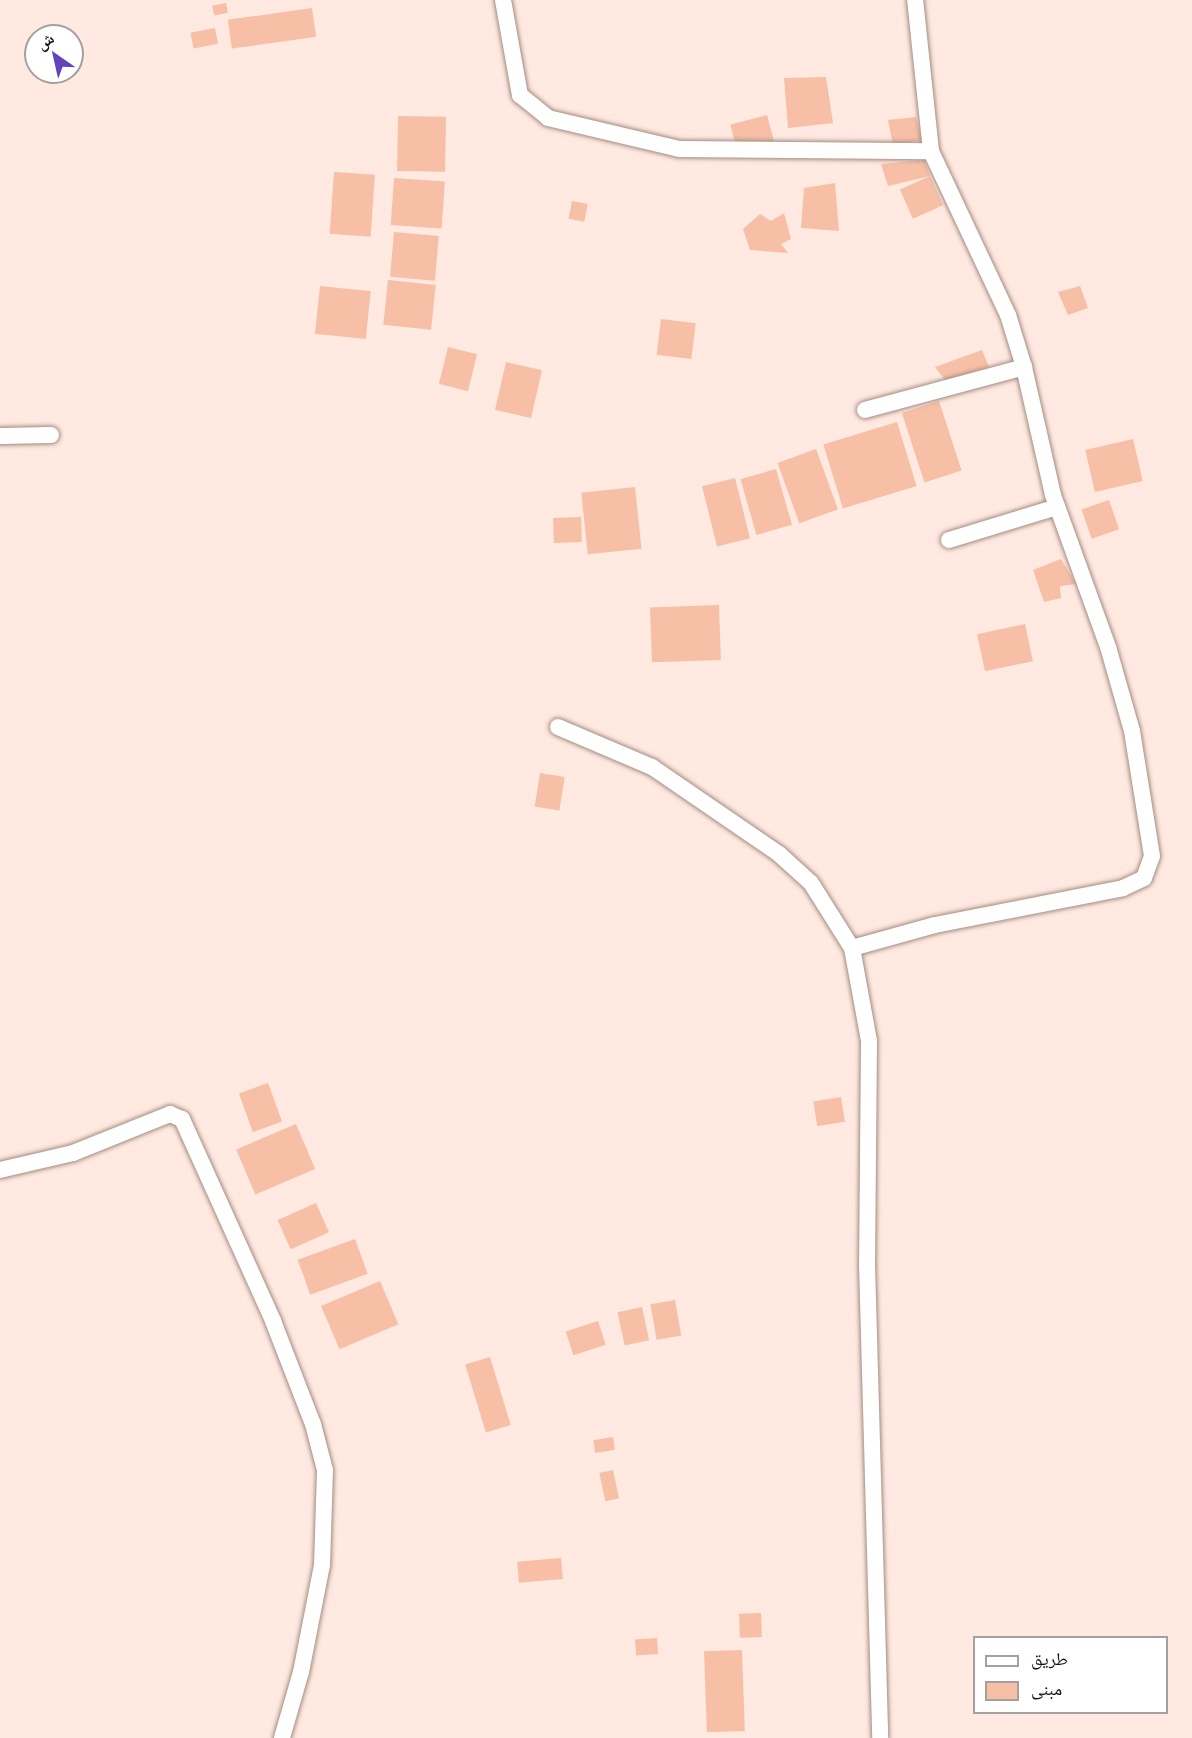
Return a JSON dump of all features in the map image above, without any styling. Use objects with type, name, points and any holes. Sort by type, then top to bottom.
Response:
[{"type":"street","points":[[503,0],[520,95],[548,118],[679,149],[932,151]]},
{"type":"street","points":[[852,948],[934,925],[1123,888],[1144,878],[1152,856],[1132,731],[1108,647],[1057,507],[1024,367],[1008,315],[932,151],[915,0]]},
{"type":"street","points":[[865,410],[1024,367]]},
{"type":"street","points":[[0,436],[51,435]]},
{"type":"street","points":[[949,540],[1057,507]]},
{"type":"street","points":[[558,727],[652,767],[780,854],[811,883],[852,948],[868,1041],[867,1264],[880,1738]]},
{"type":"street","points":[[0,1170],[73,1153],[170,1114],[182,1119],[273,1321],[313,1424],[325,1470],[322,1565],[307,1621],[302,1672],[282,1738]]},
{"type":"building","points":[[226,3],[228,13],[214,15],[212,6]]},
{"type":"building","points":[[312,8],[316,37],[232,49],[228,20]]},
{"type":"building","points":[[215,28],[218,44],[194,48],[190,33]]},
{"type":"building","points":[[826,77],[833,123],[788,128],[784,78]]},
{"type":"building","points":[[767,115],[775,144],[738,154],[730,125]]},
{"type":"building","points":[[398,116],[446,117],[445,172],[397,171]]},
{"type":"building","points":[[916,117],[922,140],[893,145],[888,120]]},
{"type":"building","points":[[924,160],[930,176],[888,186],[881,164]]},
{"type":"building","points":[[334,172],[375,175],[371,237],[330,234]]},
{"type":"building","points":[[930,176],[943,205],[913,219],[900,189]]},
{"type":"building","points":[[394,178],[445,182],[442,228],[391,225]]},
{"type":"building","points":[[835,183],[839,231],[801,228],[804,188]]},
{"type":"building","points":[[572,201],[588,204],[584,222],[569,219]]},
{"type":"building","points":[[784,213],[791,239],[781,244],[788,253],[750,250],[743,229],[760,214],[771,221]]},
{"type":"building","points":[[394,232],[439,236],[435,281],[390,277]]},
{"type":"building","points":[[388,280],[436,285],[431,330],[383,325]]},
{"type":"building","points":[[320,286],[371,291],[366,339],[315,334]]},
{"type":"building","points":[[1080,286],[1088,308],[1068,315],[1058,292]]},
{"type":"building","points":[[661,319],[696,323],[691,359],[657,355]]},
{"type":"building","points":[[448,347],[477,354],[468,391],[439,384]]},
{"type":"building","points":[[982,350],[989,367],[945,380],[935,367]]},
{"type":"building","points":[[506,362],[542,370],[531,418],[495,410]]},
{"type":"building","points":[[939,401],[962,470],[924,482],[902,413]]},
{"type":"building","points":[[897,422],[917,486],[843,509],[823,445]]},
{"type":"building","points":[[1133,439],[1143,481],[1095,492],[1085,450]]},
{"type":"building","points":[[816,449],[838,509],[799,523],[777,463]]},
{"type":"building","points":[[776,469],[792,525],[756,535],[740,479]]},
{"type":"building","points":[[735,478],[750,538],[717,546],[702,486]]},
{"type":"building","points":[[635,487],[641,549],[588,554],[581,493]]},
{"type":"building","points":[[1109,500],[1119,529],[1092,539],[1082,509]]},
{"type":"building","points":[[581,517],[582,542],[554,543],[553,518]]},
{"type":"building","points":[[1061,559],[1076,584],[1060,586],[1061,598],[1044,602],[1033,570]]},
{"type":"building","points":[[719,605],[721,660],[652,662],[650,607]]},
{"type":"building","points":[[1025,624],[1033,661],[985,671],[977,634]]},
{"type":"building","points":[[540,773],[565,777],[559,810],[535,807]]},
{"type":"building","points":[[268,1083],[282,1122],[253,1132],[239,1094]]},
{"type":"building","points":[[841,1097],[845,1122],[817,1126],[813,1101]]},
{"type":"building","points":[[296,1124],[315,1169],[255,1195],[236,1149]]},
{"type":"building","points":[[316,1203],[329,1232],[291,1249],[278,1220]]},
{"type":"building","points":[[355,1239],[368,1274],[310,1295],[298,1260]]},
{"type":"building","points":[[380,1281],[398,1324],[339,1349],[321,1306]]},
{"type":"building","points":[[675,1300],[681,1335],[657,1340],[650,1304]]},
{"type":"building","points":[[642,1307],[649,1340],[625,1345],[618,1312]]},
{"type":"building","points":[[598,1321],[606,1345],[573,1355],[566,1332]]},
{"type":"building","points":[[490,1357],[511,1425],[486,1432],[465,1365]]},
{"type":"building","points":[[613,1437],[615,1450],[595,1453],[593,1440]]},
{"type":"building","points":[[613,1470],[619,1498],[605,1501],[599,1473]]},
{"type":"building","points":[[561,1558],[563,1579],[519,1583],[517,1562]]},
{"type":"building","points":[[761,1613],[762,1637],[740,1638],[739,1614]]},
{"type":"building","points":[[657,1638],[658,1654],[636,1655],[635,1640]]},
{"type":"building","points":[[742,1650],[745,1731],[707,1732],[704,1651]]}]
